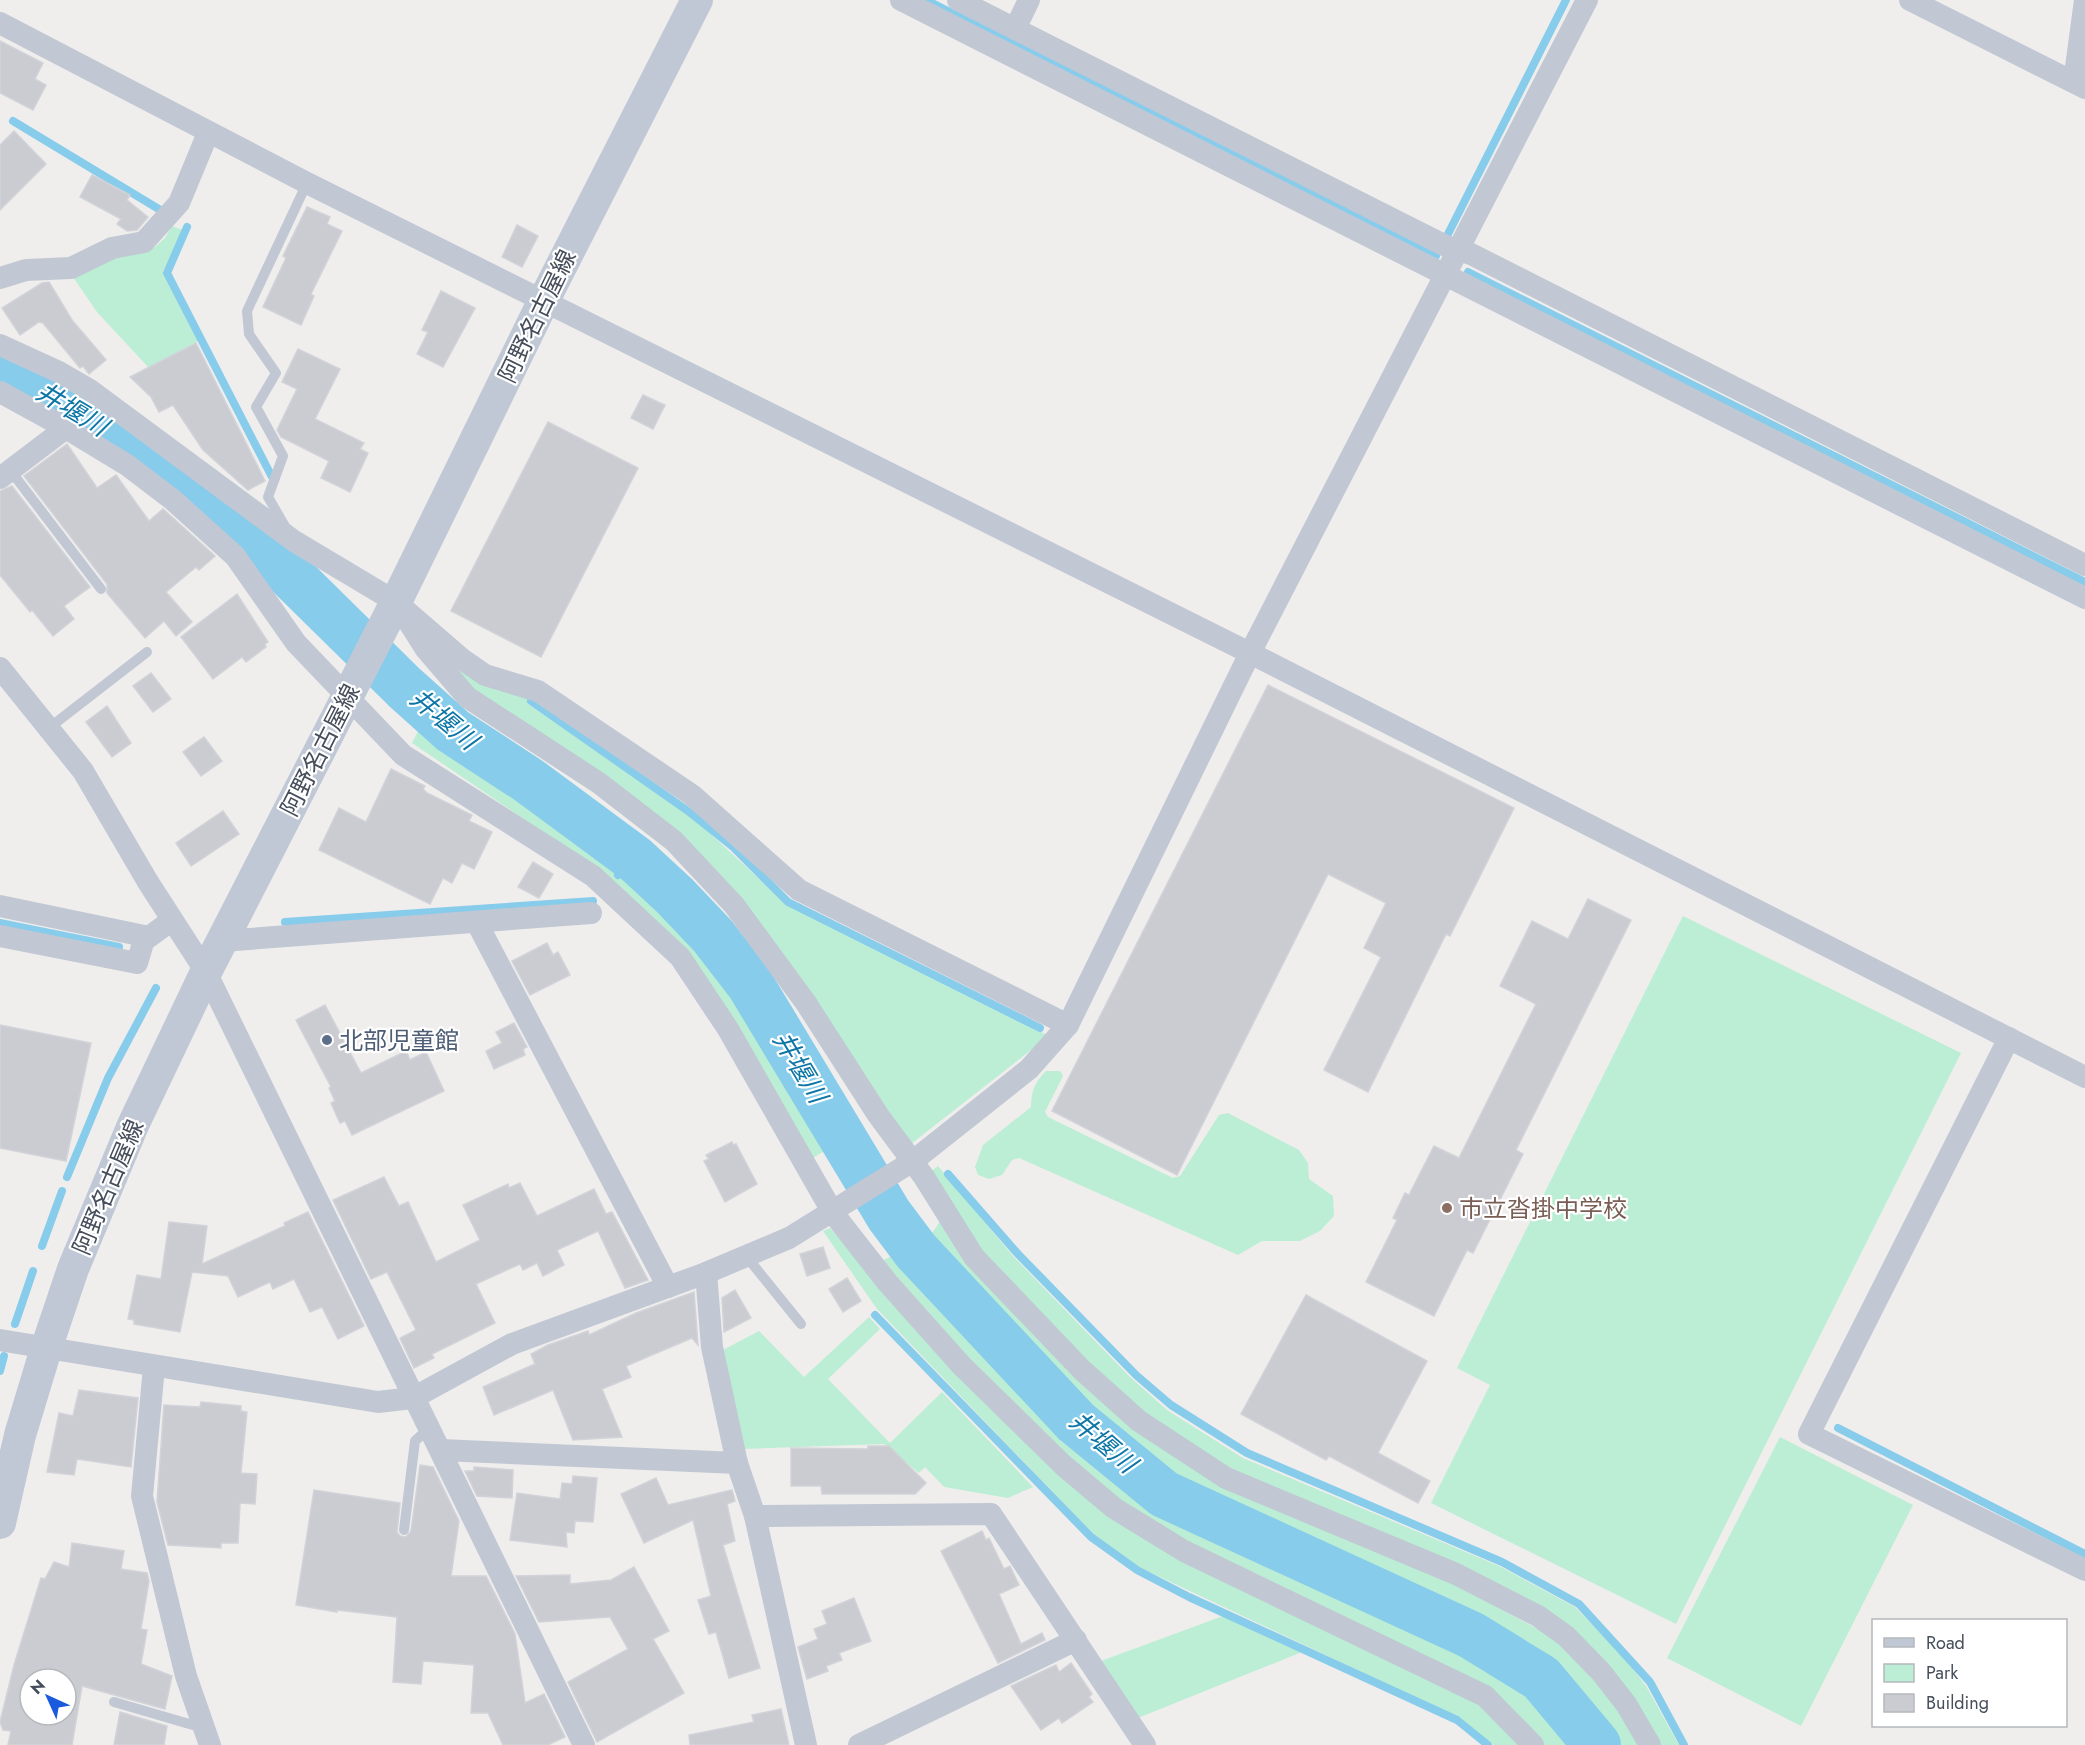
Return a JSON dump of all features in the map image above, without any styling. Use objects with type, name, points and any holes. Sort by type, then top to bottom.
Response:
[{"type":"main road","name":"阿野名古屋線","points":[[0,1523],[20,1435],[46,1349],[73,1269],[129,1136],[206,972],[348,693],[394,608],[543,302],[697,0]]},
{"type":"street","points":[[901,0],[2085,598]]},
{"type":"street","points":[[958,0],[1457,250],[1471,254],[2085,565]]},
{"type":"street","points":[[1015,29],[1029,0]]},
{"type":"street","points":[[0,1340],[378,1402],[413,1398],[512,1344],[706,1273],[789,1238],[837,1211],[910,1163],[1029,1069],[1068,1024],[1250,653],[1587,0]]},
{"type":"street","points":[[1910,0],[2080,85],[2085,0]]},
{"type":"street","points":[[0,23],[208,133],[1250,653],[2085,1077]]},
{"type":"street","points":[[0,278],[26,270],[71,268],[112,248],[144,242],[179,203],[208,133]]},
{"type":"street","points":[[0,345],[59,372],[90,390],[294,541],[394,608],[478,670],[538,692],[692,795],[799,890],[1068,1024]]},
{"type":"street","points":[[0,392],[127,465],[164,493],[235,556],[296,643],[348,693],[403,755],[593,876],[680,957],[701,985],[837,1211],[887,1282],[961,1365],[1063,1465],[1114,1508],[1184,1551],[1485,1696],[1533,1745]]},
{"type":"street","points":[[5,474],[66,428]]},
{"type":"street","points":[[394,608],[467,697],[599,783],[674,841],[734,905],[806,1003],[974,1257],[1082,1370],[1139,1420],[1226,1478],[1456,1574],[1538,1616],[1566,1636],[1601,1671],[1626,1704],[1650,1745]]},
{"type":"street","points":[[0,668],[83,771],[172,920],[206,972],[584,1745]]},
{"type":"street","points":[[0,906],[149,937],[172,920]]},
{"type":"street","points":[[222,941],[591,913]]},
{"type":"street","points":[[477,923],[668,1287]]},
{"type":"street","points":[[0,936],[137,963],[145,936]]},
{"type":"street","points":[[2009,1038],[1809,1434],[2085,1570]]},
{"type":"street","points":[[706,1273],[712,1347],[736,1463],[755,1516],[806,1745]]},
{"type":"street","points":[[154,1366],[142,1496],[186,1676],[207,1737]]},
{"type":"street","points":[[441,1450],[736,1463]]},
{"type":"street","points":[[755,1516],[991,1514],[1145,1745]]},
{"type":"street","points":[[859,1745],[1076,1640]]},
{"type":"lane","points":[[294,541],[268,497],[283,456],[256,407],[276,373],[249,334],[247,311],[307,183]]},
{"type":"lane","points":[[5,474],[101,589]]},
{"type":"lane","points":[[49,728],[147,652]]},
{"type":"lane","points":[[746,1256],[801,1324]]},
{"type":"lane","points":[[404,1530],[415,1441],[429,1428]]},
{"type":"lane","points":[[114,1702],[207,1737]]},
{"type":"green space","points":[[172,226],[183,230],[163,272],[198,341],[149,368],[97,312],[71,274],[110,258],[155,247],[165,238]]},
{"type":"green space","points":[[452,668],[532,695],[528,704],[687,812],[786,904],[1049,1036],[911,1144],[734,891],[491,706]]},
{"type":"green space","points":[[424,720],[625,860],[615,872],[620,877],[632,866],[672,901],[737,982],[804,1088],[829,1133],[833,1146],[811,1159],[722,1002],[593,866],[412,743]]},
{"type":"green space","points":[[1683,916],[1961,1053],[1676,1624],[1431,1503],[1490,1385],[1457,1368]]},
{"type":"green space","points":[[1046,1071],[1060,1071],[1063,1076],[1045,1112],[1048,1117],[1173,1178],[1180,1176],[1219,1115],[1228,1113],[1299,1150],[1308,1163],[1309,1179],[1333,1196],[1334,1216],[1320,1231],[1300,1241],[1262,1241],[1238,1255],[1019,1158],[1012,1160],[1002,1175],[989,1179],[978,1175],[975,1167],[983,1145],[1031,1107],[1034,1087]]},
{"type":"green space","points":[[938,1166],[1013,1256],[1130,1377],[1167,1410],[1243,1458],[1499,1566],[1575,1607],[1622,1655],[1646,1686],[1679,1745],[1655,1745],[1571,1632],[1235,1475],[1146,1418],[979,1254],[930,1172]]},
{"type":"green space","points":[[941,1220],[1131,1424],[1445,1579],[1558,1640],[1597,1678],[1642,1745],[1615,1745],[1563,1679],[1540,1658],[1506,1635],[1450,1608],[1237,1521],[1180,1492],[1144,1468],[1110,1439],[1047,1376],[1000,1327],[926,1242]]},
{"type":"green space","points":[[830,1228],[1060,1472],[1476,1699],[1524,1745],[1494,1745],[1461,1719],[1139,1567],[1093,1534],[877,1309],[823,1231]]},
{"type":"green space","points":[[901,1251],[909,1256],[954,1310],[1074,1432],[1144,1491],[1200,1526],[1458,1648],[1515,1681],[1571,1745],[1542,1745],[1495,1697],[1260,1583],[1120,1504],[968,1363],[882,1261]]},
{"type":"green space","points":[[869,1317],[880,1329],[828,1379],[890,1443],[942,1392],[1033,1487],[1008,1498],[944,1487],[925,1467],[919,1473],[884,1444],[743,1449],[721,1351],[759,1331],[804,1377]]},
{"type":"green space","points":[[1780,1437],[1913,1505],[1801,1726],[1667,1658]]},
{"type":"green space","points":[[1223,1616],[1302,1652],[1138,1718],[1101,1661]]},
{"type":"building","points":[[0,41],[43,63],[35,79],[46,85],[33,110],[0,93]]},
{"type":"building","points":[[14,131],[46,164],[0,210],[0,145]]},
{"type":"building","points":[[92,175],[130,195],[127,200],[148,217],[137,230],[127,231],[117,224],[121,219],[80,197]]},
{"type":"building","points":[[307,207],[330,217],[327,224],[342,231],[311,294],[314,296],[301,325],[263,307],[286,258],[283,256]]},
{"type":"building","points":[[517,225],[538,236],[522,267],[502,257]]},
{"type":"building","points":[[49,282],[72,320],[106,360],[89,374],[83,366],[80,368],[43,323],[39,322],[20,335],[2,308],[42,283]]},
{"type":"building","points":[[441,291],[475,308],[443,367],[417,354],[428,332],[422,330]]},
{"type":"building","points":[[196,343],[265,481],[248,490],[203,450],[173,405],[159,412],[151,397],[130,377]]},
{"type":"building","points":[[298,349],[340,369],[315,419],[364,443],[360,449],[368,453],[350,492],[321,478],[329,461],[281,437],[277,430],[297,389],[282,382]]},
{"type":"building","points":[[643,395],[665,405],[653,429],[631,418]]},
{"type":"building","points":[[548,422],[638,468],[541,657],[451,611]]},
{"type":"building","points":[[67,444],[97,488],[116,475],[149,521],[163,509],[215,556],[199,570],[196,567],[166,592],[192,622],[176,636],[164,621],[145,638],[107,593],[107,584],[24,476]]},
{"type":"building","points":[[12,486],[90,587],[64,606],[74,619],[53,636],[0,575],[0,491]]},
{"type":"building","points":[[237,594],[268,642],[265,644],[266,647],[246,662],[242,657],[213,679],[181,637]]},
{"type":"building","points":[[151,673],[171,699],[153,712],[133,686]]},
{"type":"building","points":[[1268,685],[1514,808],[1450,936],[1446,934],[1368,1092],[1324,1070],[1381,957],[1364,948],[1386,903],[1328,874],[1177,1175],[1052,1111]]},
{"type":"building","points":[[107,706],[131,743],[112,757],[86,722]]},
{"type":"building","points":[[204,737],[222,761],[201,776],[183,752]]},
{"type":"building","points":[[391,769],[425,786],[423,789],[427,793],[472,815],[469,821],[492,832],[474,869],[462,863],[452,883],[443,878],[430,904],[319,850],[339,808],[366,822]]},
{"type":"building","points":[[223,811],[239,834],[191,866],[176,843]]},
{"type":"building","points":[[533,862],[553,874],[539,898],[518,887]]},
{"type":"building","points":[[1588,899],[1631,920],[1516,1150],[1523,1154],[1473,1253],[1467,1250],[1434,1316],[1366,1282],[1397,1220],[1393,1218],[1405,1193],[1409,1195],[1434,1146],[1459,1158],[1536,1004],[1500,986],[1532,921],[1568,939]]},
{"type":"building","points":[[547,943],[553,955],[558,952],[570,975],[530,995],[512,961]]},
{"type":"building","points":[[325,1005],[361,1073],[406,1051],[410,1060],[426,1052],[444,1091],[352,1135],[345,1121],[340,1123],[331,1103],[335,1101],[329,1088],[331,1087],[296,1020]]},
{"type":"building","points":[[514,1023],[527,1047],[523,1049],[525,1055],[494,1069],[486,1051],[502,1043],[496,1032]]},
{"type":"building","points":[[0,1025],[91,1043],[66,1161],[0,1148]]},
{"type":"building","points":[[732,1142],[733,1145],[736,1144],[757,1184],[725,1202],[704,1161],[709,1159],[706,1155]]},
{"type":"building","points":[[384,1177],[399,1206],[408,1202],[436,1262],[480,1240],[463,1205],[508,1184],[509,1188],[520,1183],[537,1216],[594,1189],[606,1214],[612,1212],[648,1280],[625,1288],[598,1231],[557,1250],[564,1265],[543,1276],[537,1263],[523,1270],[520,1264],[476,1284],[495,1323],[432,1354],[434,1358],[414,1368],[400,1338],[416,1330],[387,1272],[371,1279],[333,1200]]},
{"type":"building","points":[[308,1212],[364,1326],[338,1339],[322,1307],[310,1312],[294,1279],[273,1289],[270,1282],[238,1297],[228,1276],[192,1272],[180,1332],[134,1324],[134,1320],[128,1319],[137,1275],[161,1279],[169,1222],[207,1226],[202,1264],[285,1226],[284,1223]]},
{"type":"building","points":[[823,1247],[830,1268],[807,1276],[800,1254]]},
{"type":"building","points":[[847,1278],[861,1301],[843,1312],[829,1289]]},
{"type":"building","points":[[735,1290],[751,1318],[724,1332],[722,1298]]},
{"type":"building","points":[[694,1292],[698,1345],[692,1338],[626,1366],[631,1377],[602,1389],[622,1437],[573,1440],[553,1390],[494,1415],[483,1387],[535,1364],[531,1354],[548,1345],[588,1331],[589,1335],[636,1313]]},
{"type":"building","points":[[1306,1295],[1427,1361],[1378,1453],[1430,1481],[1418,1503],[1329,1456],[1326,1460],[1241,1414]]},
{"type":"building","points":[[79,1390],[138,1398],[131,1467],[77,1459],[74,1475],[47,1472],[59,1413],[73,1416]]},
{"type":"building","points":[[201,1402],[241,1406],[241,1411],[247,1412],[241,1473],[257,1474],[255,1504],[240,1503],[238,1543],[221,1543],[221,1548],[168,1545],[157,1502],[164,1405],[200,1407]]},
{"type":"building","points":[[868,1446],[889,1446],[926,1483],[915,1494],[822,1494],[821,1486],[791,1486],[791,1448],[868,1449]]},
{"type":"building","points":[[420,1465],[433,1467],[459,1521],[451,1576],[486,1576],[515,1634],[525,1703],[544,1694],[565,1737],[548,1745],[503,1745],[488,1713],[471,1713],[474,1665],[423,1661],[421,1684],[393,1682],[397,1617],[337,1610],[337,1612],[296,1605],[314,1490],[400,1503],[397,1532],[400,1536],[406,1537],[411,1531]]},
{"type":"building","points":[[474,1467],[513,1470],[512,1498],[477,1496],[465,1471],[474,1471]]},
{"type":"building","points":[[573,1476],[597,1478],[593,1522],[575,1521],[574,1533],[566,1532],[567,1547],[510,1540],[517,1493],[560,1499],[562,1483],[572,1484]]},
{"type":"building","points":[[656,1478],[668,1505],[732,1490],[735,1501],[727,1504],[735,1541],[723,1545],[760,1668],[729,1678],[716,1632],[709,1634],[698,1600],[711,1596],[693,1520],[644,1543],[621,1494]]},
{"type":"building","points":[[982,1531],[986,1540],[989,1538],[1004,1569],[1010,1566],[1019,1585],[999,1594],[1021,1644],[1042,1633],[1045,1640],[998,1663],[941,1551]]},
{"type":"building","points":[[72,1543],[124,1551],[121,1569],[147,1573],[149,1581],[141,1629],[147,1630],[141,1664],[172,1676],[165,1709],[82,1686],[78,1710],[78,1667],[18,1667],[18,1727],[75,1727],[72,1745],[8,1745],[11,1731],[3,1730],[0,1722],[14,1665],[41,1578],[45,1579],[54,1562],[69,1567]]},
{"type":"building","points":[[634,1567],[669,1631],[653,1639],[684,1693],[597,1742],[568,1682],[628,1649],[610,1617],[539,1622],[516,1576],[570,1575],[570,1584],[611,1580]]},
{"type":"building","points":[[854,1598],[871,1641],[839,1653],[842,1660],[826,1666],[828,1671],[807,1679],[798,1647],[818,1639],[814,1629],[827,1624],[822,1611]]},
{"type":"building","points":[[1071,1663],[1092,1694],[1089,1697],[1093,1702],[1062,1723],[1059,1718],[1041,1730],[1011,1686],[1056,1665],[1059,1672]]},
{"type":"building","points":[[781,1709],[789,1745],[690,1745],[689,1735],[754,1722],[752,1715]]},
{"type":"building","points":[[120,1712],[167,1726],[164,1745],[114,1745]]},
{"type":"waterway","points":[[926,0],[1436,256]]},
{"type":"waterway","points":[[1448,234],[1566,0]]},
{"type":"waterway","points":[[13,121],[162,211]]},
{"type":"waterway","points":[[187,227],[167,273],[272,477]]},
{"type":"waterway","points":[[1468,272],[2085,582]]},
{"type":"waterway","name":"井堰川","points":[[0,368],[65,399],[209,500],[267,552],[405,688],[453,731],[528,780],[635,859],[675,896],[713,936],[750,984],[889,1215],[916,1251],[1076,1422],[1164,1494],[1471,1635],[1541,1678],[1597,1745]]},
{"type":"waterway","points":[[531,701],[688,811],[733,847],[788,902],[1040,1028]]},
{"type":"waterway","points":[[618,875],[635,859]]},
{"type":"waterway","points":[[285,922],[593,901]]},
{"type":"waterway","points":[[0,923],[119,947]]},
{"type":"waterway","points":[[67,1177],[108,1078],[156,988]]},
{"type":"waterway","points":[[948,1174],[1018,1254],[1136,1375],[1171,1405],[1247,1453],[1502,1562],[1579,1604],[1650,1682],[1684,1745]]},
{"type":"waterway","points":[[42,1246],[62,1191]]},
{"type":"waterway","points":[[15,1324],[33,1271]]},
{"type":"waterway","points":[[875,1315],[1091,1537],[1137,1570],[1189,1597],[1457,1720],[1488,1745]]},
{"type":"waterway","points":[[0,1371],[4,1356]]},
{"type":"waterway","points":[[1838,1428],[2085,1554]]},
{"type":"place","name":"北部児童館","points":[[327,1040]]},
{"type":"place","name":"市立沓掛中学校","points":[[1447,1208]]}]
